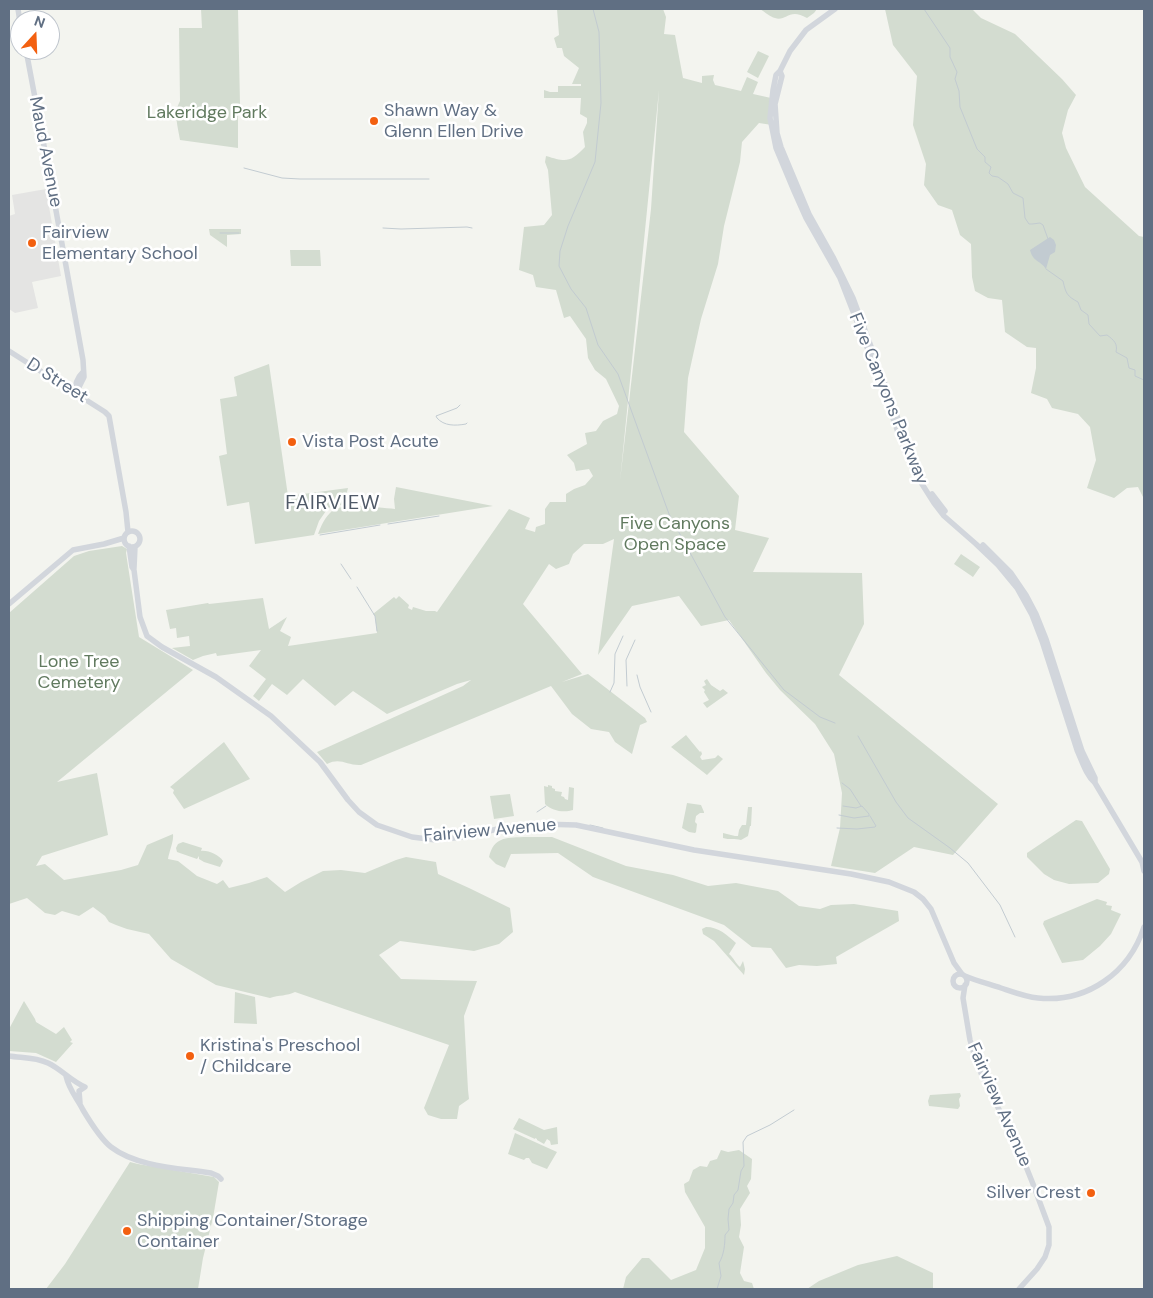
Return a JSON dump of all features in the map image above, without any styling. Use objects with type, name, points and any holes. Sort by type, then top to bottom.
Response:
[{"type":"main road","name":"Five Canyons Parkway","points":[[835,9],[806,30],[790,51],[776,75],[770,108],[776,148],[806,218],[840,278],[906,454],[915,473],[934,504],[944,516],[998,565],[1017,588],[1042,640],[1077,750],[1091,780],[1095,783],[1142,862],[1144,871]]},
{"type":"main road","name":"Maud Avenue","points":[[28,60],[83,360],[84,377],[76,393]]},
{"type":"main road","name":"D Street","points":[[9,351],[106,412],[109,416],[130,531]]},
{"type":"main road","name":"Maud Avenue","points":[[76,393],[74,386],[83,372]]},
{"type":"main road","points":[[82,383],[86,400]]},
{"type":"main road","points":[[9,604],[72,550],[115,540],[128,543],[130,531]]},
{"type":"main road","name":"Fairview Avenue","points":[[130,531],[137,532],[140,539],[140,543],[128,543],[134,570],[140,617],[147,636],[162,647],[216,677],[272,716],[320,762],[358,812],[377,825],[412,837],[436,840],[464,837],[512,827],[541,824],[576,825],[694,850],[851,874],[889,882],[914,892],[923,899],[934,915],[954,963],[966,980],[963,998]]},
{"type":"main road","points":[[955,976],[963,975],[983,983],[1037,998],[1053,999],[1072,996],[1090,990],[1105,982],[1119,969],[1131,956],[1144,927]]},
{"type":"main road","name":"Fairview Avenue","points":[[954,963],[955,976],[953,982],[958,987],[963,998],[970,1040],[977,1063],[1021,1154],[1048,1224],[1050,1240],[1048,1251],[1038,1269],[1019,1289]]},
{"type":"main road","points":[[958,987],[965,984],[983,983]]},
{"type":"main road","points":[[9,1056],[41,1060],[54,1066],[77,1084],[85,1087],[79,1091],[80,1105]]},
{"type":"main road","points":[[66,1076],[68,1085],[88,1120],[109,1146],[140,1162],[210,1174],[221,1179]]},
{"type":"shaded area","name":"Fairview Elementary School","points":[[46,189],[61,276],[32,282],[38,308],[15,313],[9,309],[9,216],[15,214],[12,195]]},
{"type":"shaded area","points":[[1050,237],[1056,245],[1055,252],[1050,255],[1046,269],[1033,257],[1030,250]]},
{"type":"green space","name":"Lakeridge Park","points":[[201,9],[238,9],[240,104],[238,148],[180,140],[176,115],[180,101],[179,28],[202,28]]},
{"type":"green space","name":"Five Canyons Open Space","points":[[557,9],[663,9],[666,17],[664,34],[675,35],[683,78],[702,83],[702,76],[714,75],[715,85],[741,91],[747,77],[758,82],[753,94],[771,98],[772,125],[759,123],[742,142],[740,162],[724,226],[718,264],[701,319],[688,378],[684,432],[739,496],[735,530],[769,538],[753,572],[862,573],[864,624],[839,675],[998,804],[953,855],[914,847],[875,873],[831,866],[840,828],[842,793],[834,754],[815,724],[780,690],[766,673],[729,620],[701,626],[679,596],[632,606],[598,655],[614,539],[603,544],[584,544],[573,554],[569,564],[556,569],[549,564],[523,604],[582,674],[562,682],[588,674],[645,718],[647,722],[640,725],[632,754],[615,742],[609,732],[591,729],[572,714],[551,686],[361,765],[336,761],[327,764],[317,752],[463,686],[471,680],[457,684],[387,714],[353,691],[335,706],[303,679],[287,695],[272,684],[259,701],[253,696],[266,679],[249,666],[261,650],[217,656],[216,653],[193,660],[172,648],[190,646],[189,636],[177,638],[176,628],[170,629],[166,610],[208,603],[263,598],[269,629],[287,617],[280,631],[291,637],[288,646],[377,633],[375,616],[373,614],[394,597],[396,599],[399,596],[409,605],[408,608],[412,610],[413,607],[437,612],[509,509],[530,518],[525,529],[535,532],[536,527],[545,524],[545,509],[550,502],[566,502],[566,494],[585,485],[593,476],[589,469],[576,471],[574,463],[567,455],[587,444],[585,433],[596,431],[603,421],[617,414],[619,406],[606,379],[595,370],[588,358],[586,339],[570,316],[564,318],[556,290],[536,287],[533,275],[519,270],[524,227],[544,225],[552,215],[548,170],[545,162],[546,156],[567,160],[585,147],[583,132],[587,118],[580,114],[581,98],[544,98],[544,90],[558,92],[558,86],[581,86],[581,84],[572,84],[579,68],[564,56],[562,48],[557,48],[554,38],[559,35]],"holes":[[[659,90],[651,209],[620,481]]]},
{"type":"green space","points":[[760,9],[817,9],[807,18],[792,14],[779,19],[771,17]]},
{"type":"green space","points":[[885,9],[972,9],[981,18],[1015,34],[1076,95],[1068,110],[1062,133],[1066,148],[1085,187],[1139,236],[1144,237],[1144,499],[1138,487],[1127,488],[1114,498],[1087,488],[1096,460],[1090,427],[1078,414],[1052,408],[1047,399],[1031,393],[1036,368],[1036,348],[1027,347],[1005,332],[1002,300],[988,298],[975,291],[972,277],[971,244],[960,235],[952,210],[938,205],[924,185],[926,164],[913,125],[917,76],[893,45]]},
{"type":"green space","points":[[758,51],[769,56],[758,78],[747,72]]},
{"type":"green space","points":[[209,229],[241,229],[241,234],[227,235],[227,247],[210,235]]},
{"type":"green space","points":[[290,250],[320,250],[321,266],[291,266]]},
{"type":"green space","points":[[269,364],[288,496],[348,488],[346,496],[352,502],[328,508],[319,521],[314,535],[255,544],[249,502],[227,506],[219,456],[227,454],[220,399],[237,396],[234,377]]},
{"type":"green space","points":[[396,487],[493,506],[318,534],[327,516],[338,508],[362,506],[395,509]]},
{"type":"green space","name":"Lone Tree Cemetery","points":[[122,546],[127,549],[126,553],[139,637],[193,670],[57,782],[97,773],[108,835],[42,856],[36,866],[45,864],[64,880],[121,870],[138,865],[147,845],[173,834],[168,859],[178,861],[197,876],[217,884],[223,880],[229,888],[267,877],[285,892],[323,871],[341,870],[365,873],[406,857],[436,862],[438,874],[510,908],[513,932],[499,944],[474,951],[400,941],[379,955],[401,979],[477,981],[464,1016],[469,1099],[459,1106],[457,1119],[441,1119],[428,1115],[424,1108],[449,1045],[295,992],[270,998],[216,985],[171,959],[149,934],[127,929],[109,922],[105,916],[93,907],[79,916],[62,911],[55,915],[45,913],[27,898],[9,904],[9,613],[74,556],[89,551]]},
{"type":"green space","points":[[961,554],[980,567],[973,577],[954,564]]},
{"type":"green space","points":[[707,679],[711,685],[720,691],[723,689],[728,693],[707,708],[703,703],[709,700],[702,687],[706,685],[704,681]]},
{"type":"green space","points":[[686,735],[701,751],[700,757],[702,760],[715,758],[718,755],[723,759],[707,775],[671,747]]},
{"type":"green space","points":[[224,742],[250,779],[184,809],[173,793],[174,790],[170,787]]},
{"type":"green space","points":[[548,785],[552,786],[555,791],[562,792],[561,796],[568,800],[569,787],[574,788],[573,810],[558,811],[545,804],[544,786],[548,787]]},
{"type":"green space","points":[[510,794],[514,816],[494,819],[490,796]]},
{"type":"green space","points":[[687,803],[701,805],[704,812],[696,816],[695,833],[682,828]]},
{"type":"green space","points":[[748,807],[752,807],[751,826],[748,836],[741,840],[723,838],[723,833],[738,836],[742,825],[746,825]]},
{"type":"green space","points":[[1076,820],[1082,821],[1110,869],[1109,874],[1098,883],[1069,884],[1054,880],[1044,874],[1027,857],[1027,853]]},
{"type":"green space","points":[[552,837],[626,866],[673,875],[708,886],[736,883],[778,891],[799,906],[820,909],[831,905],[854,904],[898,911],[899,921],[836,957],[837,964],[799,965],[786,968],[771,948],[752,947],[724,925],[593,877],[558,853],[511,854],[505,868],[496,864],[489,857],[491,850],[497,842],[506,838]]},
{"type":"green space","points":[[183,842],[202,848],[201,851],[210,852],[219,857],[223,861],[220,867],[204,862],[199,859],[199,856],[197,859],[177,852],[178,844]]},
{"type":"green space","points":[[1097,899],[1107,902],[1106,905],[1112,906],[1111,910],[1121,914],[1111,934],[1083,960],[1062,963],[1043,924],[1044,921]]},
{"type":"green space","points":[[706,927],[719,930],[736,943],[729,954],[740,967],[743,961],[744,975],[714,941],[703,934],[702,929]]},
{"type":"green space","points":[[235,992],[255,997],[257,1024],[234,1023]]},
{"type":"green space","points":[[24,1001],[36,1022],[56,1034],[64,1027],[72,1040],[70,1042],[73,1043],[56,1062],[36,1053],[9,1051],[9,1029]]},
{"type":"green space","points":[[960,1093],[960,1106],[958,1109],[929,1106],[930,1095]]},
{"type":"green space","points":[[519,1118],[544,1130],[557,1127],[558,1144],[551,1145],[547,1139],[544,1144],[513,1129]]},
{"type":"green space","points":[[515,1133],[557,1152],[547,1169],[532,1163],[529,1158],[524,1160],[508,1154]]},
{"type":"green space","points":[[721,1150],[728,1152],[739,1150],[752,1159],[751,1179],[747,1186],[750,1193],[740,1209],[741,1225],[739,1237],[744,1247],[740,1273],[744,1281],[752,1283],[754,1289],[623,1289],[626,1277],[642,1258],[649,1258],[671,1280],[696,1270],[705,1248],[705,1227],[685,1192],[684,1184],[689,1181],[693,1170],[700,1166],[707,1167],[710,1161],[717,1159]]},
{"type":"green space","points":[[130,1162],[214,1177],[219,1182],[198,1289],[46,1289],[65,1264]]},
{"type":"green space","points":[[897,1256],[933,1273],[933,1289],[807,1289],[819,1281],[858,1265]]},
{"type":"waterway","points":[[593,9],[599,32],[601,103],[595,162],[568,226],[560,251],[559,266],[571,289],[586,308],[598,345],[618,374],[669,514],[725,617],[784,690],[820,717],[835,723]]},
{"type":"waterway","points":[[924,9],[950,48],[950,57],[957,72],[955,79],[959,91],[960,107],[977,149],[985,157],[985,162],[991,167],[989,173],[1008,184],[1013,193],[1023,198],[1025,218],[1029,224],[1040,223],[1043,225],[1048,239]]},
{"type":"waterway","points":[[244,168],[282,178],[429,179]]},
{"type":"waterway","points":[[383,228],[472,228]]},
{"type":"waterway","points":[[220,233],[239,233]]},
{"type":"waterway","points":[[1046,269],[1063,281],[1068,294],[1078,302],[1081,310],[1088,315],[1089,324],[1100,336],[1107,335],[1113,340],[1116,344],[1116,352],[1127,358],[1129,368],[1135,370],[1135,376],[1144,380]]},
{"type":"waterway","points":[[460,405],[436,416],[440,421],[450,425],[467,423]]},
{"type":"waterway","points":[[388,524],[439,516]]},
{"type":"waterway","points":[[320,535],[380,525]]},
{"type":"waterway","points":[[341,564],[351,579]]},
{"type":"waterway","points":[[357,587],[375,616],[377,631]]},
{"type":"waterway","points":[[610,692],[614,683],[615,654],[623,636]]},
{"type":"waterway","points":[[627,686],[626,660],[635,640]]},
{"type":"waterway","points":[[637,675],[651,712]]},
{"type":"waterway","points":[[858,736],[896,802],[908,818],[968,863],[1000,905],[1015,937]]},
{"type":"waterway","points":[[842,783],[850,789],[861,806]]},
{"type":"waterway","points":[[537,812],[546,806]]},
{"type":"waterway","points":[[839,815],[854,818],[869,816],[862,806],[856,808],[843,806]]},
{"type":"waterway","points":[[837,828],[857,829],[875,827],[870,816]]},
{"type":"waterway","points":[[590,825],[603,828]]},
{"type":"waterway","points":[[717,1289],[721,1276],[719,1263],[724,1249],[725,1235],[729,1230],[729,1209],[738,1190],[741,1171],[744,1166],[743,1142],[747,1136],[770,1125],[794,1110]]},
{"type":"place","name":"Shawn Way & Glenn Ellen Drive","points":[[374,121]]},
{"type":"place","name":"Fairview Elementary School","points":[[32,243]]},
{"type":"place","name":"Vista Post Acute","points":[[292,442]]},
{"type":"place","name":"Kristina's Preschool / Childcare","points":[[190,1056]]},
{"type":"place","name":"Silver Crest","points":[[1091,1193]]},
{"type":"place","name":"Shipping Container/Storage Container","points":[[127,1231]]},
{"type":"district","name":"FAIRVIEW","points":[[333,504]]}]
